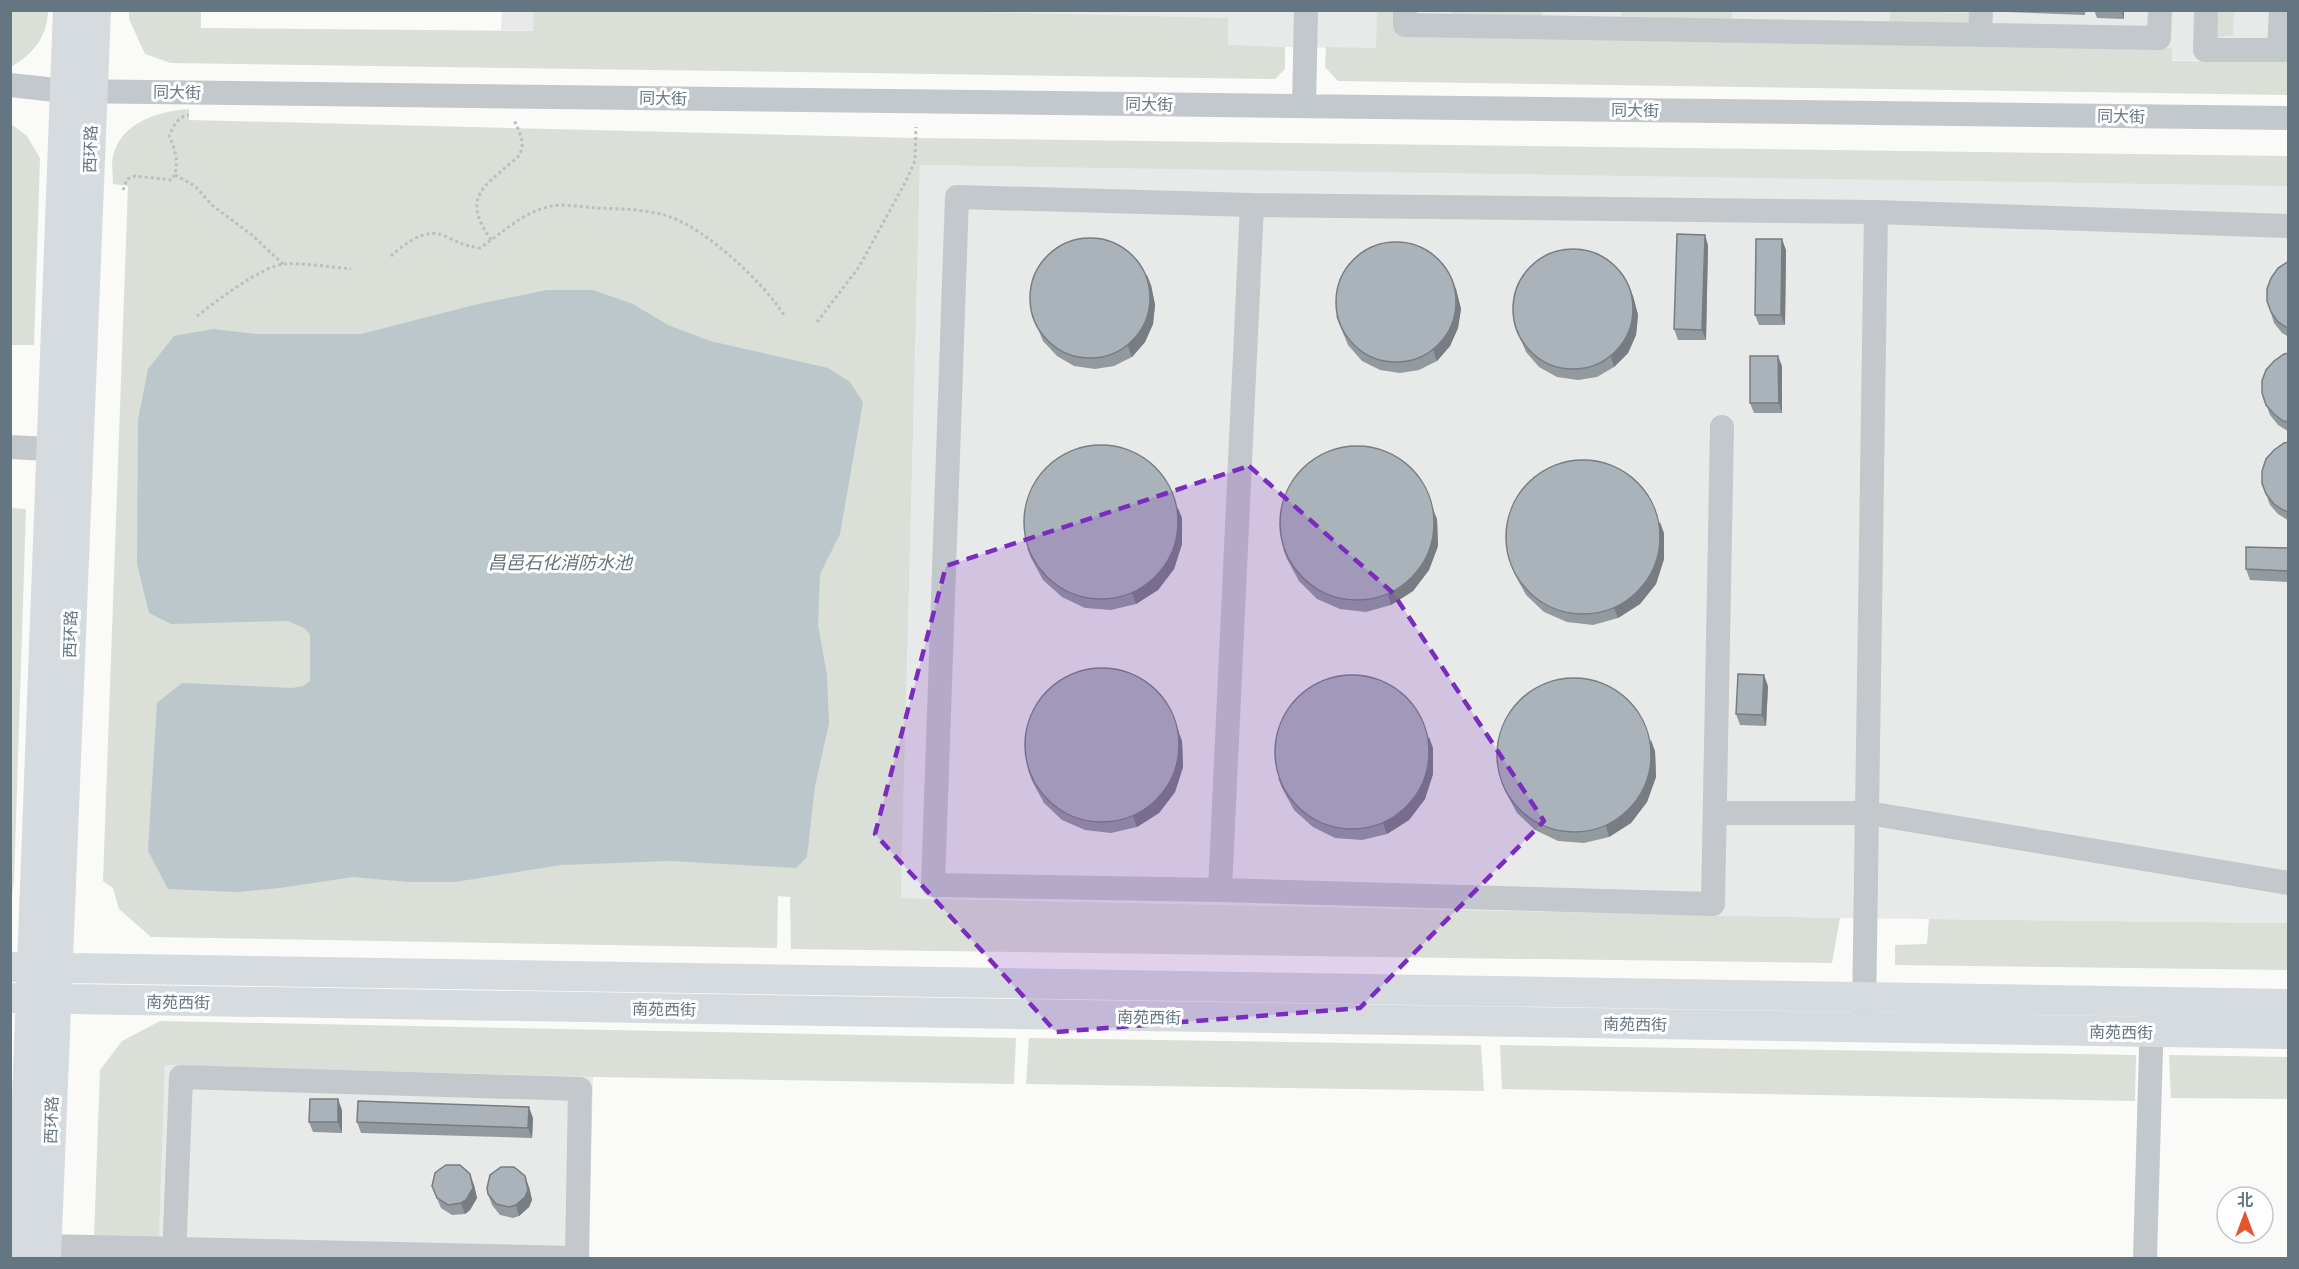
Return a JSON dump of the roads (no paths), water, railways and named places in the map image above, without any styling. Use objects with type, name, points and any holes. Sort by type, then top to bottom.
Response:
[{"type":"main road","name":"西环路","points":[[68,10],[79,91]]},
{"type":"main road","name":"西环路","points":[[38,1254],[33,968],[65,450],[79,91],[96,10]]},
{"type":"main road","name":"南苑西街","points":[[33,968],[2289,1004]]},
{"type":"main road","name":"南苑西街","points":[[32,999],[2289,1034]]},
{"type":"street","points":[[1304,106],[1306,10]]},
{"type":"street","points":[[1405,10],[1405,25],[1756,21],[1980,35],[2159,38],[2160,10]]},
{"type":"street","points":[[1980,35],[1981,10]]},
{"type":"street","points":[[2206,10],[2205,50],[2284,50],[2281,10]]},
{"type":"street","name":"同大街","points":[[10,85],[79,91],[2289,118]]},
{"type":"street","points":[[1722,427],[1713,904],[1220,890],[933,885],[957,197],[1252,205],[1876,212],[2289,226]]},
{"type":"street","points":[[1220,890],[1252,205]]},
{"type":"street","points":[[1864,1028],[1876,212]]},
{"type":"street","points":[[10,447],[65,450]]},
{"type":"street","points":[[1715,813],[1868,813],[2289,883]]},
{"type":"street","points":[[2145,1258],[2152,1002]]},
{"type":"street","points":[[38,1254],[575,1258],[580,1089],[181,1077],[174,1254]]},
{"type":"water","name":"昌邑石化消防水池","points":[[547,290],[593,290],[633,304],[668,325],[710,341],[828,368],[850,382],[863,402],[840,534],[820,574],[818,625],[827,675],[829,724],[815,786],[807,857],[796,868],[670,861],[561,865],[455,882],[408,882],[353,877],[236,892],[168,889],[148,851],[157,703],[182,683],[292,688],[303,686],[310,681],[310,634],[304,628],[288,621],[171,624],[149,613],[137,564],[138,420],[148,369],[174,336],[213,329],[257,334],[361,334],[474,305]]}]
